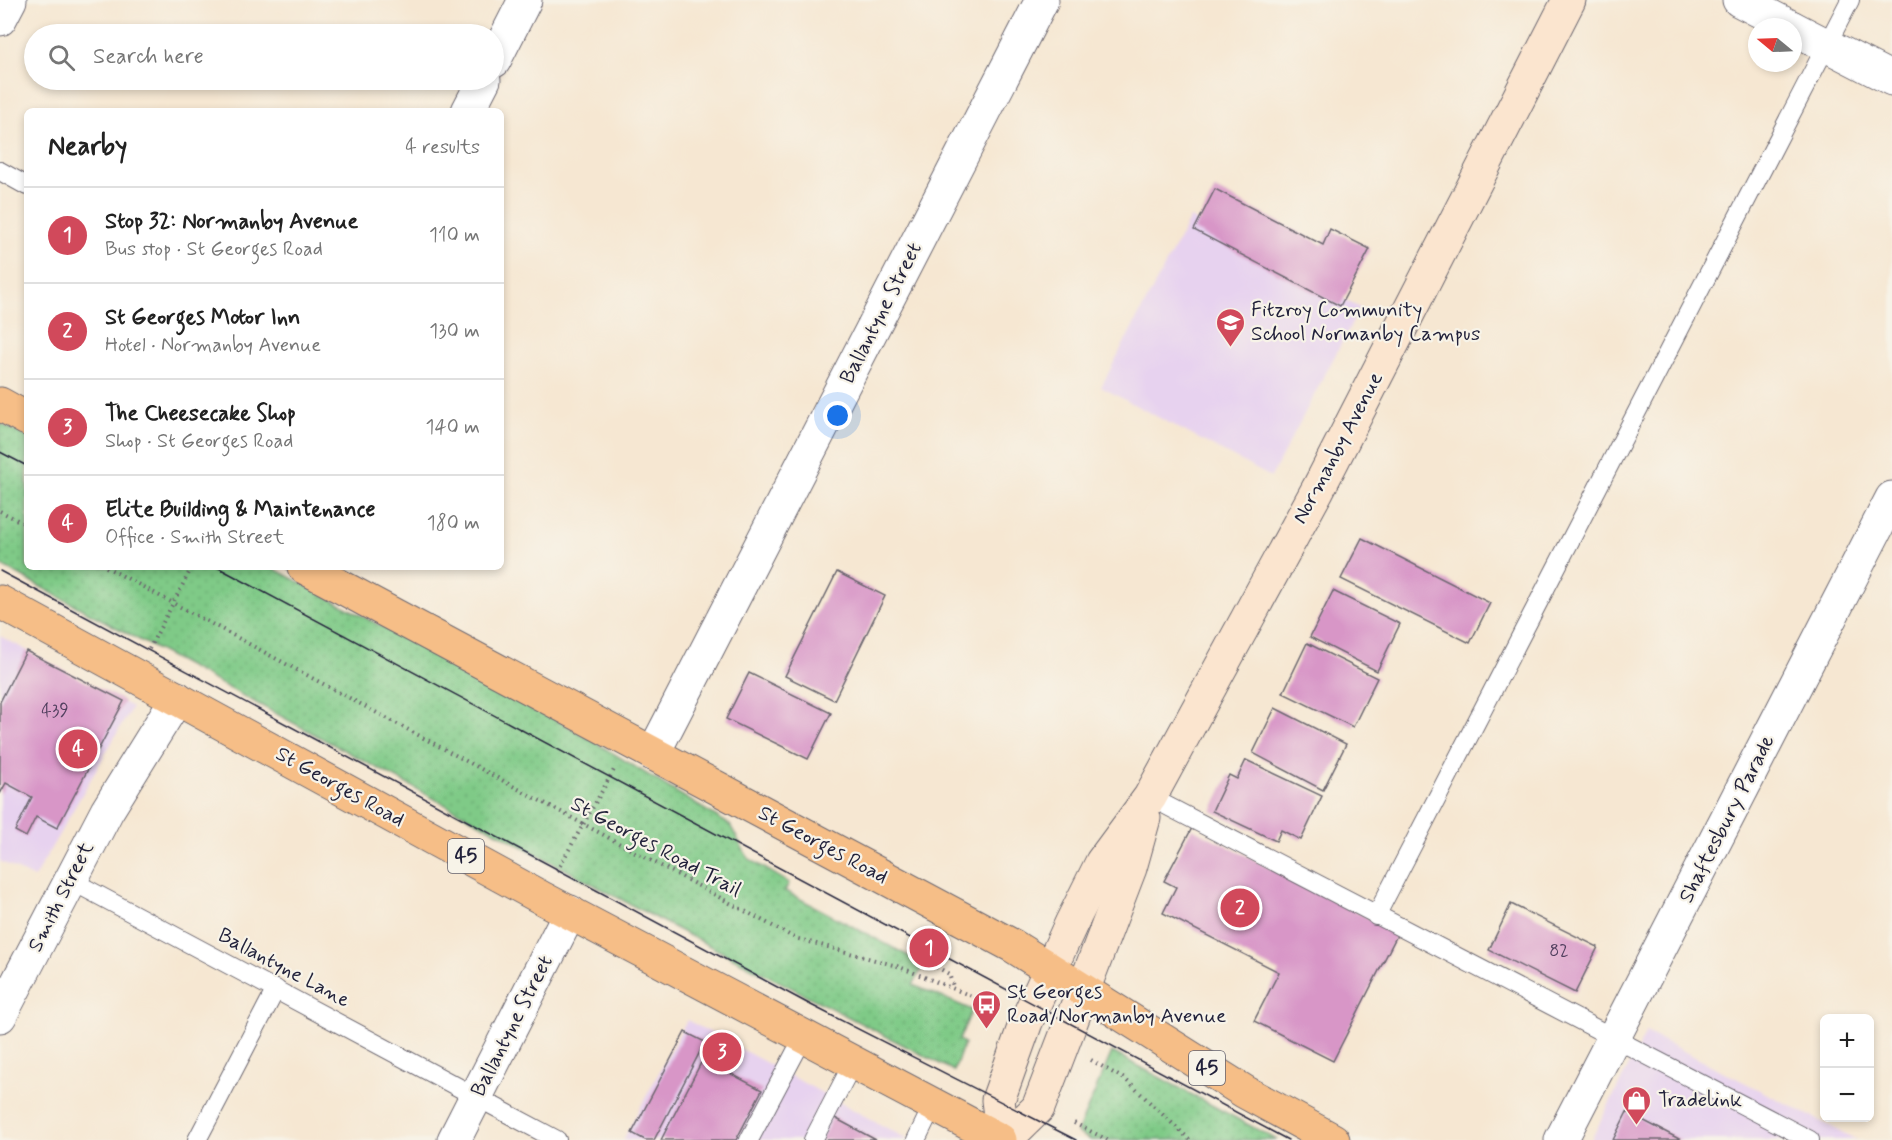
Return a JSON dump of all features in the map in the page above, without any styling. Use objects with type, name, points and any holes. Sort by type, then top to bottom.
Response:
[{"type":"highway","points":[[0,404],[24,417]]},
{"type":"highway","name":"St Georges Road","points":[[310,570],[1050,968],[1245,1092],[1333,1140]]},
{"type":"highway","name":"St Georges Road","points":[[0,602],[556,905],[933,1106],[1002,1140]]},
{"type":"main road","name":"Normanby Avenue","points":[[1002,1140],[998,1100],[1026,1022],[1102,862],[1150,797],[1318,489],[1569,0]]},
{"type":"main road","name":"Normanby Avenue","points":[[1002,1140],[1038,1108],[1130,868],[1150,797]]},
{"type":"street","points":[[0,19],[10,0]]},
{"type":"street","points":[[504,41],[525,0]]},
{"type":"street","name":"Ballantyne Street","points":[[640,746],[1042,0]]},
{"type":"street","points":[[1739,0],[1773,18]]},
{"type":"street","points":[[1802,33],[1892,79]]},
{"type":"street","points":[[470,108],[479,90]]},
{"type":"street","name":"Shaftesbury Parade","points":[[1561,1140],[1892,498]]},
{"type":"street","name":"Smith Street","points":[[0,1016],[106,811],[157,687]]},
{"type":"street","name":"Ballantyne Street","points":[[454,1140],[476,1098],[556,905]]},
{"type":"lane","points":[[1376,916],[1850,0]]},
{"type":"lane","points":[[0,171],[24,184]]},
{"type":"lane","points":[[1150,797],[1613,1040],[1810,1140]]},
{"type":"lane","name":"Ballantyne Lane","points":[[70,880],[557,1140]]},
{"type":"lane","points":[[197,1140],[276,988]]},
{"type":"lane","points":[[749,1140],[804,1036]]},
{"type":"lane","points":[[813,1140],[853,1062]]},
{"type":"lane","points":[[916,1140],[933,1106]]},
{"type":"path","points":[[0,510],[24,523]]},
{"type":"path","name":"St Georges Road Trail","points":[[112,570],[795,938],[812,945],[862,955],[953,986],[1026,1022]]},
{"type":"path","points":[[157,687],[174,603],[190,570]]},
{"type":"path","points":[[556,905],[582,825],[611,778],[640,746]]},
{"type":"path","points":[[926,961],[949,974],[953,986]]},
{"type":"path","points":[[1064,1044],[1126,1080],[1190,1140]]},
{"type":"path","points":[[1074,1124],[1108,1140]]},
{"type":"shaded area","name":"Fitzroy Community School Normanby Campus","points":[[1190,218],[1360,308],[1271,477],[1101,387]]},
{"type":"shaded area","points":[[0,636],[132,707],[34,878],[0,861]]},
{"type":"shaded area","points":[[687,1020],[909,1140],[623,1140]]},
{"type":"shaded area","points":[[1646,1032],[1857,1140],[1591,1140]]},
{"type":"green space","points":[[0,423],[24,435],[24,570],[277,570],[575,730],[730,825],[748,858],[789,883],[785,891],[924,964],[913,985],[972,1010],[959,1040],[964,1043],[954,1071],[665,923],[0,565]]},
{"type":"green space","points":[[1112,1052],[1277,1140],[1091,1140],[1077,1133]]},
{"type":"building","points":[[1215,189],[1323,245],[1330,229],[1370,249],[1340,306],[1194,230]]},
{"type":"building","points":[[1362,538],[1490,603],[1470,643],[1341,579]]},
{"type":"building","points":[[837,572],[885,596],[834,700],[785,676]]},
{"type":"building","points":[[1333,591],[1400,624],[1377,671],[1310,637]]},
{"type":"building","points":[[1307,643],[1377,678],[1353,727],[1283,693]]},
{"type":"building","points":[[26,651],[124,701],[57,828],[36,817],[26,837],[15,831],[32,797],[6,783],[0,794],[0,702]]},
{"type":"building","points":[[749,673],[831,713],[808,759],[726,719]]},
{"type":"building","points":[[1275,708],[1346,744],[1323,790],[1253,753]]},
{"type":"building","points":[[1246,760],[1322,796],[1301,840],[1281,830],[1276,841],[1212,811],[1229,775],[1237,779]]},
{"type":"building","points":[[1192,828],[1398,933],[1333,1061],[1254,1021],[1279,972],[1163,913],[1176,887],[1164,881]]},
{"type":"building","points":[[1511,904],[1598,947],[1575,993],[1489,950]]},
{"type":"building","points":[[685,1032],[705,1042],[654,1140],[645,1140],[632,1133]]},
{"type":"building","points":[[703,1059],[762,1090],[736,1140],[661,1140]]},
{"type":"building","name":"Tradelink","points":[[1627,1112],[1681,1140],[1613,1140]]},
{"type":"building","points":[[833,1117],[876,1140],[821,1140]]},
{"type":"tram line","points":[[0,452],[24,464]]},
{"type":"tram line","points":[[223,570],[1288,1140]]},
{"type":"tram line","points":[[0,571],[809,1004],[1076,1140]]},
{"type":"place","name":"Fitzroy Community School Normanby Campus","points":[[1230,348]]},
{"type":"place","name":"Elite Building & Maintenance","points":[[78,749]]},
{"type":"place","name":"St Georges Motor Inn","points":[[1240,908]]},
{"type":"place","name":"Stop 32: Normanby Avenue","points":[[929,948]]},
{"type":"place","name":"St Georges Road/Normanby Avenue","points":[[986,1030]]},
{"type":"place","name":"The Cheesecake Shop","points":[[722,1052]]},
{"type":"place","name":"Tradelink","points":[[1637,1126]]}]
